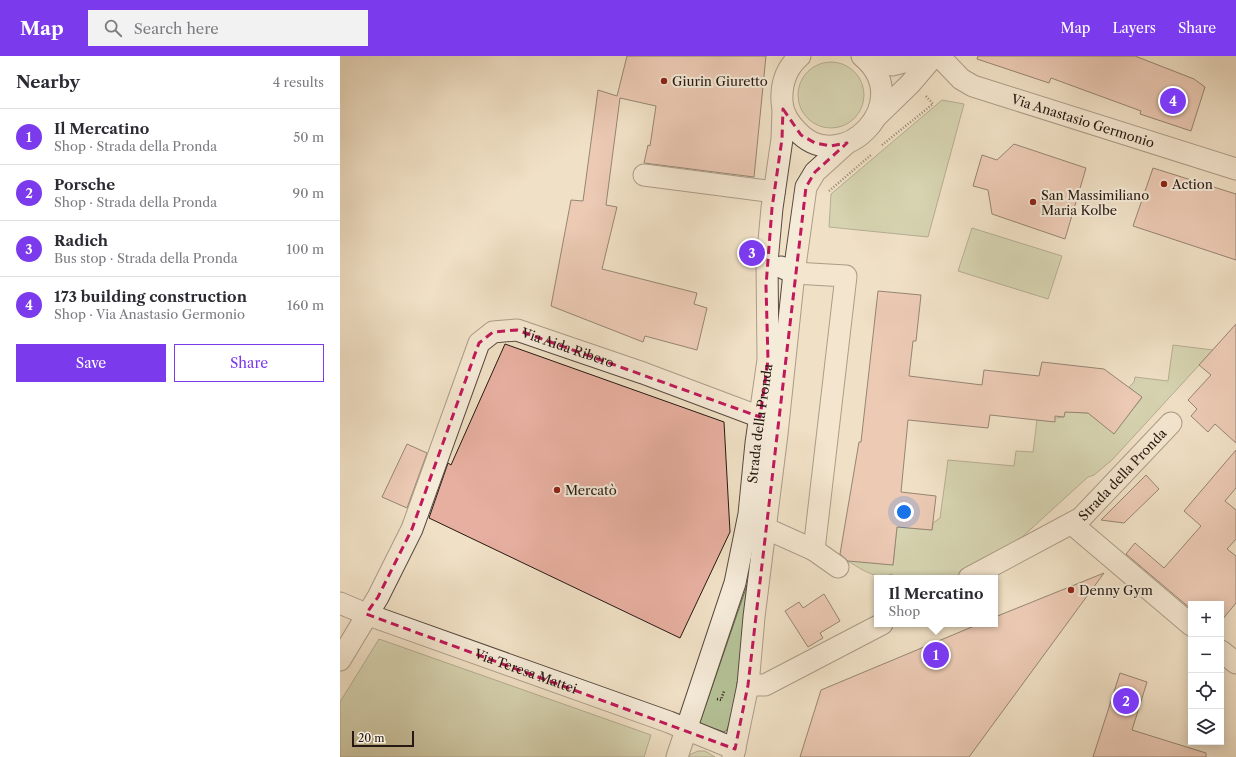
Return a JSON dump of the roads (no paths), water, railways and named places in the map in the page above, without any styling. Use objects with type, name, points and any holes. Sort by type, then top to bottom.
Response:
[{"type":"street","points":[[865,59],[892,65],[927,56]]},
{"type":"street","points":[[783,109],[790,124],[805,138],[815,143],[831,146],[847,143],[865,133],[877,116],[910,84],[934,56]]},
{"type":"street","name":"Via Anastasio Germonio","points":[[939,56],[960,79],[973,86],[1236,169]]},
{"type":"street","points":[[865,59],[878,78],[882,97],[877,116]]},
{"type":"street","name":"Strada della Pronda","points":[[677,757],[735,583],[749,514],[756,443],[768,360],[767,262],[774,192],[782,139],[783,109],[781,90],[792,61]]},
{"type":"street","name":"Strada della Pronda","points":[[686,729],[734,753],[748,685],[753,624],[794,272],[806,187],[815,172],[847,143]]},
{"type":"street","points":[[644,175],[774,192]]},
{"type":"street","points":[[767,262],[794,272],[846,276],[814,550]]},
{"type":"street","name":"Via Aida Ribero","points":[[366,614],[378,597],[418,514],[479,343],[493,332],[517,330],[644,373],[760,417]]},
{"type":"street","name":"Strada della Pronda","points":[[975,575],[1081,518],[1171,423]]},
{"type":"street","name":"Strada della Pronda","points":[[1072,524],[1188,622]]},
{"type":"street","points":[[765,528],[814,550],[838,567]]},
{"type":"street","name":"Via Teresa Mattei","points":[[340,603],[366,614],[686,729]]},
{"type":"street","points":[[340,660],[366,614]]},
{"type":"street","points":[[748,685],[765,685],[876,627]]},
{"type":"street","points":[[1224,653],[1236,663]]},
{"type":"place","name":"Giurin Giuretto","points":[[664,81]]},
{"type":"place","name":"173 building construction","points":[[1173,101]]},
{"type":"place","name":"Action","points":[[1164,184]]},
{"type":"place","name":"San Massimiliano Maria Kolbe","points":[[1033,202]]},
{"type":"place","name":"Radich","points":[[752,253]]},
{"type":"place","name":"Mercatò","points":[[557,490]]},
{"type":"place","name":"Denny Gym","points":[[1071,590]]},
{"type":"place","name":"Il Mercatino","points":[[936,655]]},
{"type":"place","name":"Porsche","points":[[1126,701]]}]
